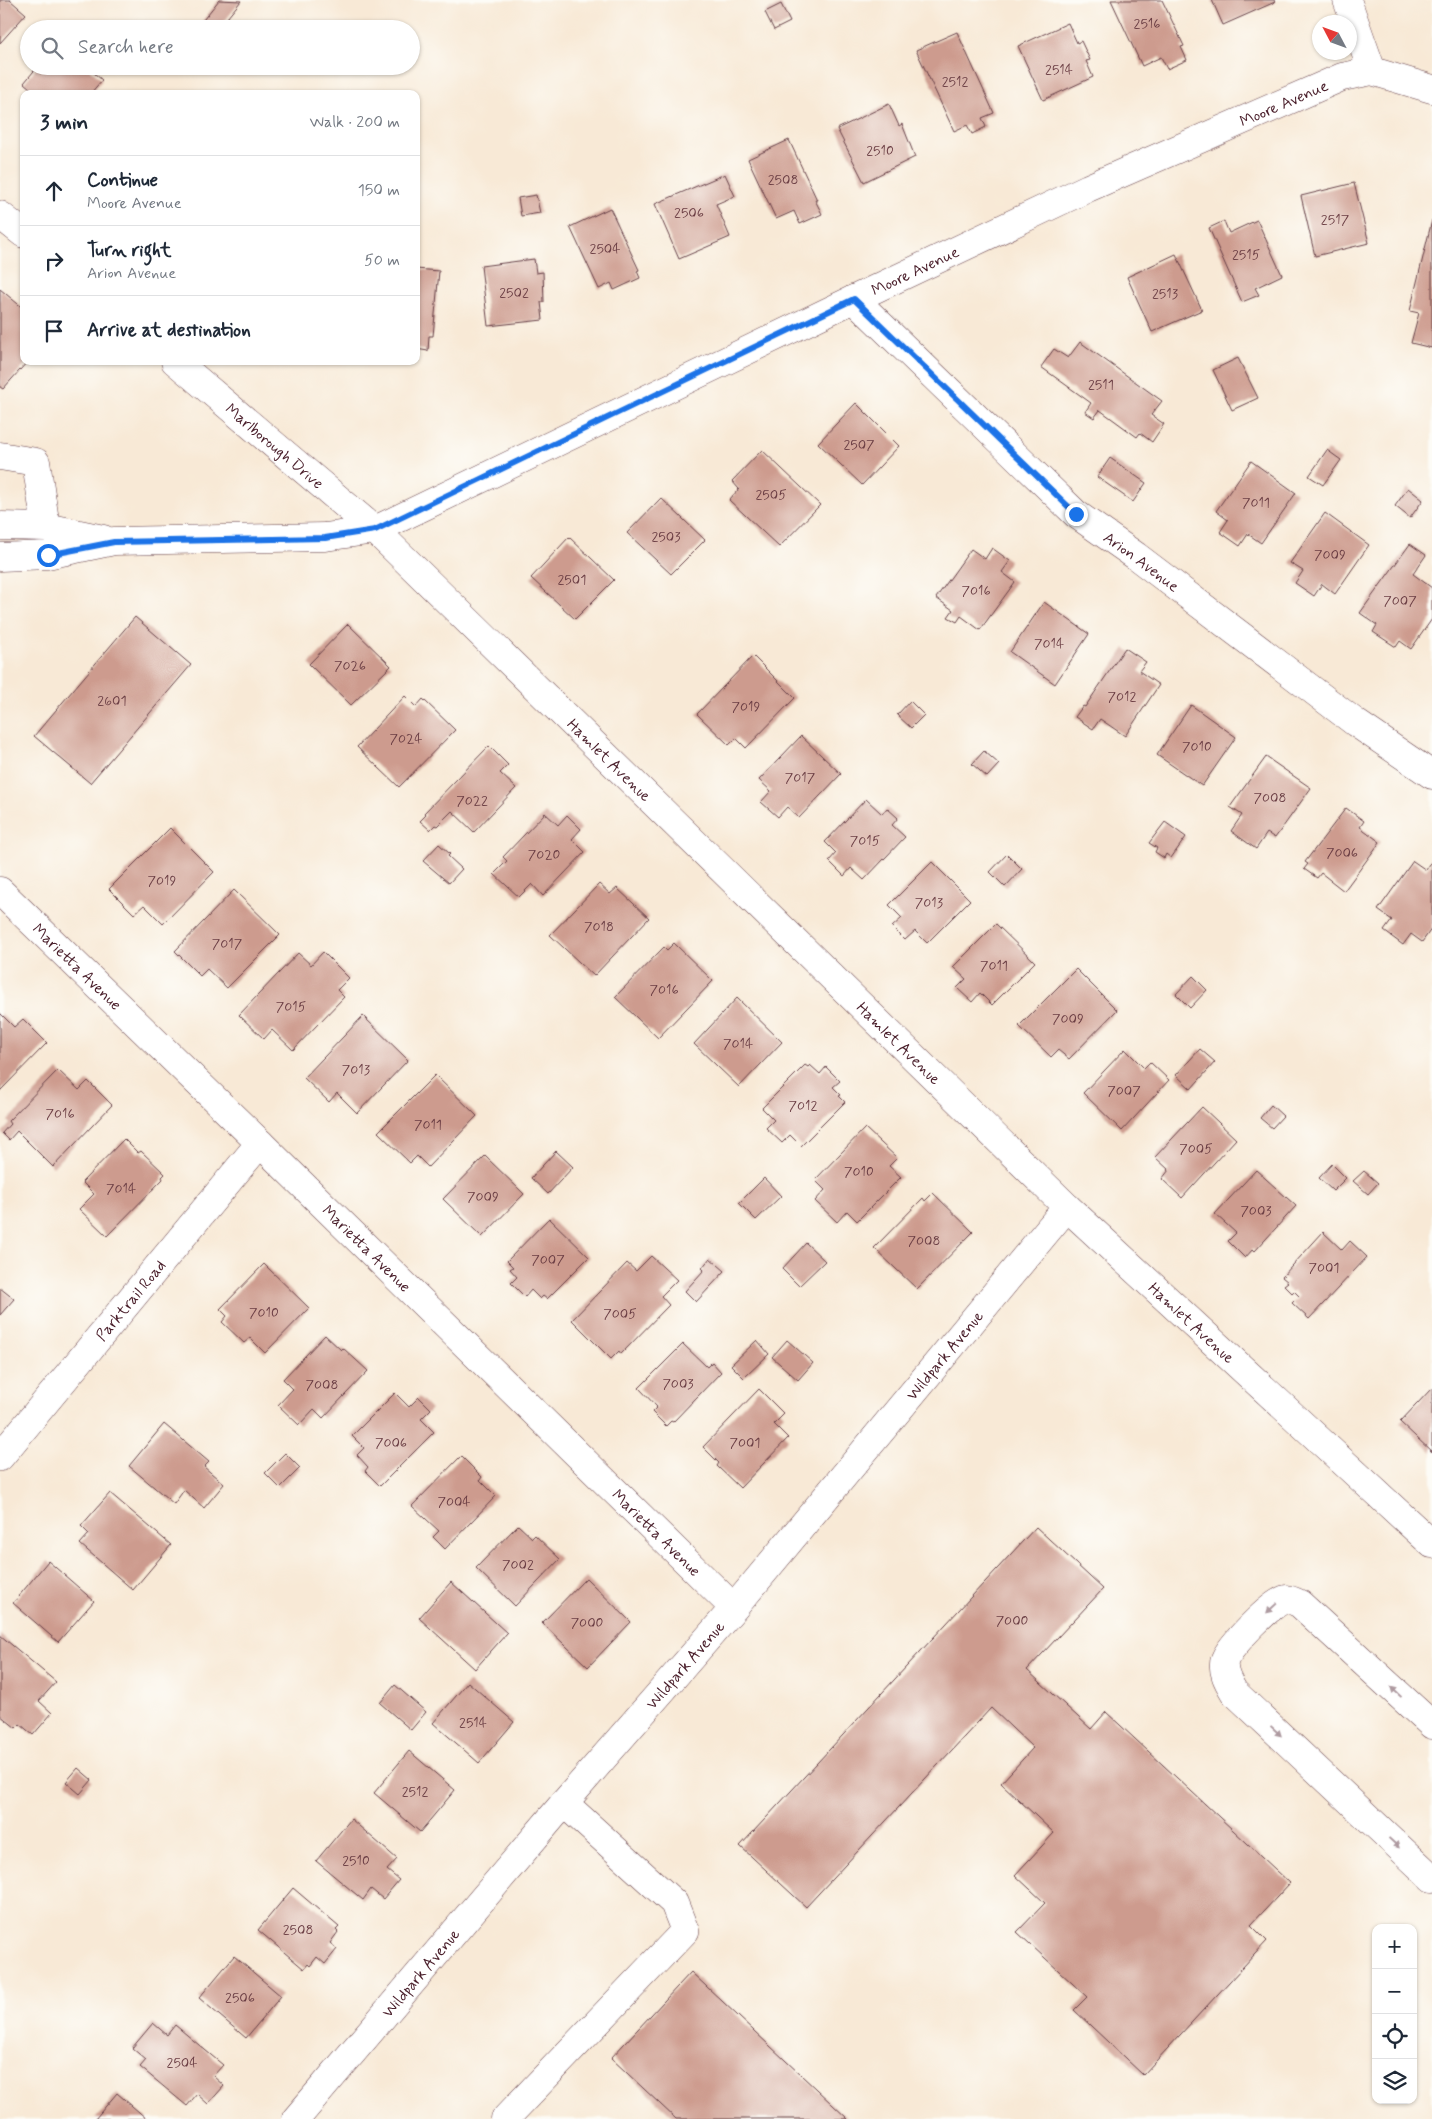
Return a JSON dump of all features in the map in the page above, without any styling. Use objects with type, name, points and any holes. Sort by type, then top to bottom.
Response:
[{"type":"street","points":[[1347,0],[1372,71]]},
{"type":"street","name":"Moore Avenue","points":[[0,557],[48,555],[114,542],[325,538],[375,530],[1088,188],[1342,77],[1372,71],[1432,89]]},
{"type":"street","points":[[0,215],[20,231]]},
{"type":"street","name":"Arion Avenue","points":[[854,299],[1076,514],[1136,556],[1356,723],[1432,775]]},
{"type":"street","name":"Marlborough Drive","points":[[180,365],[375,530]]},
{"type":"street","points":[[0,456],[36,462],[46,527]]},
{"type":"street","name":"Moore Avenue","points":[[0,526],[46,527],[114,542]]},
{"type":"street","name":"Hamlet Avenue","points":[[375,530],[1067,1206],[1432,1544]]},
{"type":"street","name":"Marietta Avenue","points":[[0,891],[734,1608]]},
{"type":"street","name":"Parktrail Road","points":[[0,1457],[260,1143]]},
{"type":"street","name":"Wildpark Avenue","points":[[296,2119],[564,1804],[734,1608],[1067,1206]]},
{"type":"street","points":[[1432,1725],[1300,1604],[1287,1599],[1277,1602],[1234,1645],[1224,1660],[1225,1676],[1234,1692],[1432,1878]]},
{"type":"street","points":[[505,2119],[686,1931],[674,1904],[564,1804]]},
{"type":"building","points":[[0,0],[10,0],[26,14],[0,43]]},
{"type":"building","points":[[219,0],[241,1],[225,20],[203,20]]},
{"type":"building","points":[[1111,0],[1162,0],[1184,46],[1181,47],[1187,60],[1167,69],[1161,57],[1142,66]]},
{"type":"building","points":[[1212,0],[1274,0],[1275,2],[1223,25]]},
{"type":"building","points":[[781,4],[790,22],[774,30],[765,12]]},
{"type":"building","points":[[1068,23],[1077,43],[1081,41],[1090,60],[1086,61],[1093,77],[1043,100],[1018,46]]},
{"type":"building","points":[[957,32],[994,113],[982,118],[986,127],[972,134],[967,125],[954,131],[916,50]]},
{"type":"building","points":[[31,75],[96,75],[102,80],[93,90],[32,90],[24,83]]},
{"type":"building","points":[[889,104],[899,126],[902,124],[915,157],[864,182],[837,129]]},
{"type":"building","points":[[789,140],[822,214],[800,224],[794,211],[776,219],[748,159]]},
{"type":"building","points":[[725,174],[735,196],[716,204],[730,237],[679,259],[655,204]]},
{"type":"building","points":[[1354,183],[1369,243],[1315,256],[1301,196]]},
{"type":"building","points":[[536,195],[540,213],[521,216],[518,198]]},
{"type":"building","points":[[610,208],[639,270],[637,271],[640,278],[614,290],[611,283],[599,289],[570,227]]},
{"type":"building","points":[[1257,220],[1282,275],[1255,288],[1259,295],[1242,302],[1209,228],[1224,221],[1229,233]]},
{"type":"building","points":[[1432,220],[1432,348],[1411,343],[1419,313],[1410,311]]},
{"type":"building","points":[[1176,254],[1202,310],[1152,332],[1127,277]]},
{"type":"building","points":[[534,259],[536,273],[543,272],[544,302],[541,302],[543,320],[488,326],[481,266]]},
{"type":"building","points":[[420,269],[439,271],[433,336],[429,336],[428,351],[420,350]]},
{"type":"building","points":[[0,289],[20,306],[20,365],[24,365],[3,389],[0,387]]},
{"type":"building","points":[[1080,342],[1162,401],[1151,415],[1164,424],[1152,442],[1140,433],[1137,437],[1100,410],[1094,418],[1085,412],[1091,403],[1041,367],[1054,349],[1068,358]]},
{"type":"building","points":[[1238,358],[1258,398],[1232,410],[1213,370]]},
{"type":"building","points":[[856,403],[899,446],[862,485],[818,443]]},
{"type":"building","points":[[762,450],[820,505],[779,547],[729,500],[739,489],[732,481]]},
{"type":"building","points":[[1327,450],[1341,460],[1323,485],[1309,476]]},
{"type":"building","points":[[1110,458],[1146,483],[1133,502],[1097,477]]},
{"type":"building","points":[[1251,461],[1296,493],[1261,543],[1248,534],[1240,546],[1220,532],[1228,520],[1216,511]]},
{"type":"building","points":[[1408,488],[1423,500],[1410,518],[1395,506]]},
{"type":"building","points":[[661,498],[705,540],[671,574],[627,533]]},
{"type":"building","points":[[1325,513],[1369,545],[1335,594],[1322,584],[1314,596],[1295,583],[1303,571],[1290,563]]},
{"type":"building","points":[[569,537],[614,580],[575,619],[531,578]]},
{"type":"building","points":[[1410,544],[1426,555],[1413,574],[1432,588],[1432,619],[1411,649],[1400,641],[1396,647],[1373,632],[1377,625],[1360,613]]},
{"type":"building","points":[[992,548],[1010,561],[1002,572],[1015,582],[980,630],[961,616],[957,622],[948,617],[953,610],[936,598],[971,549],[985,559]]},
{"type":"building","points":[[1044,602],[1089,634],[1055,684],[1010,652]]},
{"type":"building","points":[[135,617],[191,665],[90,783],[34,736]]},
{"type":"building","points":[[348,624],[391,666],[351,705],[309,664]]},
{"type":"building","points":[[1125,648],[1146,662],[1139,671],[1159,685],[1125,736],[1100,719],[1093,729],[1075,717],[1083,706],[1085,707]]},
{"type":"building","points":[[753,656],[795,698],[746,748],[736,738],[729,745],[697,714]]},
{"type":"building","points":[[405,696],[416,707],[423,699],[455,730],[399,787],[357,747]]},
{"type":"building","points":[[910,701],[924,715],[911,728],[897,715]]},
{"type":"building","points":[[1191,705],[1236,737],[1202,786],[1157,755]]},
{"type":"building","points":[[801,736],[841,774],[799,818],[787,807],[778,817],[761,802],[771,791],[759,780]]},
{"type":"building","points":[[489,746],[508,765],[500,773],[516,788],[474,832],[452,811],[437,826],[435,825],[430,830],[420,821],[426,815],[424,813]]},
{"type":"building","points":[[984,751],[999,764],[987,777],[972,764]]},
{"type":"building","points":[[1266,757],[1311,788],[1275,838],[1267,833],[1256,849],[1231,831],[1242,815],[1230,807]]},
{"type":"building","points":[[866,799],[882,814],[887,808],[898,818],[892,825],[905,837],[864,880],[851,868],[844,876],[829,861],[836,853],[825,842]]},
{"type":"building","points":[[1346,808],[1364,821],[1360,827],[1380,842],[1344,891],[1321,873],[1317,878],[1304,869],[1308,864],[1305,862]]},
{"type":"building","points":[[545,813],[558,825],[567,815],[581,829],[572,839],[585,852],[543,896],[532,884],[519,897],[494,874],[507,861],[503,857]]},
{"type":"building","points":[[1165,822],[1186,837],[1171,858],[1166,854],[1164,858],[1155,852],[1157,848],[1149,843]]},
{"type":"building","points":[[170,828],[214,872],[163,924],[144,905],[134,914],[109,889]]},
{"type":"building","points":[[439,844],[450,854],[448,856],[462,869],[449,883],[423,861]]},
{"type":"building","points":[[1007,854],[1022,869],[1005,887],[990,872]]},
{"type":"building","points":[[1413,861],[1426,870],[1432,861],[1432,928],[1422,942],[1411,934],[1403,945],[1384,931],[1392,920],[1378,910]]},
{"type":"building","points":[[932,862],[970,900],[927,943],[915,931],[905,940],[892,927],[902,918],[889,905]]},
{"type":"building","points":[[599,884],[610,894],[617,888],[649,918],[594,976],[550,935]]},
{"type":"building","points":[[234,890],[280,935],[227,988],[207,969],[200,976],[175,951]]},
{"type":"building","points":[[996,924],[1035,962],[992,1005],[980,993],[972,1002],[957,988],[966,979],[953,967]]},
{"type":"building","points":[[674,943],[713,981],[658,1038],[615,997],[664,947],[667,950]]},
{"type":"building","points":[[323,952],[349,978],[337,990],[344,997],[293,1050],[272,1030],[264,1039],[239,1015],[298,953],[311,965]]},
{"type":"building","points":[[1076,969],[1117,1010],[1069,1059],[1058,1050],[1051,1057],[1019,1026]]},
{"type":"building","points":[[1193,976],[1207,990],[1190,1008],[1176,994]]},
{"type":"building","points":[[737,998],[782,1042],[739,1087],[694,1044]]},
{"type":"building","points":[[0,1013],[14,1027],[23,1019],[47,1043],[0,1091]]},
{"type":"building","points":[[363,1016],[408,1060],[357,1113],[337,1093],[329,1102],[304,1078]]},
{"type":"building","points":[[1125,1049],[1144,1068],[1150,1062],[1169,1080],[1122,1131],[1083,1093]]},
{"type":"building","points":[[1200,1049],[1215,1062],[1191,1089],[1176,1075]]},
{"type":"building","points":[[805,1065],[808,1067],[810,1065],[820,1074],[826,1067],[840,1081],[833,1087],[845,1102],[801,1146],[790,1135],[782,1143],[766,1128],[774,1120],[762,1108]]},
{"type":"building","points":[[58,1070],[79,1090],[88,1081],[112,1105],[53,1167],[17,1131],[9,1140],[2,1133],[10,1124],[8,1121]]},
{"type":"building","points":[[435,1075],[477,1116],[428,1167],[417,1156],[410,1163],[378,1132]]},
{"type":"building","points":[[1271,1105],[1283,1116],[1272,1128],[1260,1118]]},
{"type":"building","points":[[1202,1107],[1236,1139],[1182,1198],[1162,1179],[1169,1170],[1155,1157]]},
{"type":"building","points":[[865,1128],[897,1158],[889,1166],[901,1177],[857,1221],[847,1211],[837,1222],[815,1201],[825,1190],[815,1180]]},
{"type":"building","points":[[124,1139],[138,1153],[141,1151],[165,1174],[162,1177],[163,1179],[107,1236],[79,1209],[94,1194],[82,1182]]},
{"type":"building","points":[[556,1151],[573,1167],[548,1194],[531,1178]]},
{"type":"building","points":[[485,1156],[524,1194],[482,1237],[443,1199]]},
{"type":"building","points":[[1332,1164],[1346,1178],[1333,1191],[1319,1178]]},
{"type":"building","points":[[1256,1170],[1296,1206],[1255,1251],[1253,1249],[1245,1258],[1228,1241],[1236,1233],[1215,1214]]},
{"type":"building","points":[[1364,1171],[1378,1183],[1368,1194],[1353,1181]]},
{"type":"building","points":[[764,1178],[781,1196],[756,1220],[739,1203]]},
{"type":"building","points":[[933,1193],[973,1232],[917,1289],[874,1248],[923,1198],[925,1201]]},
{"type":"building","points":[[549,1218],[589,1257],[547,1299],[543,1296],[540,1299],[531,1290],[525,1297],[511,1283],[517,1277],[510,1269],[513,1267],[507,1261]]},
{"type":"building","points":[[1323,1232],[1342,1250],[1350,1241],[1367,1257],[1309,1319],[1292,1303],[1299,1296],[1294,1291],[1292,1293],[1284,1285],[1288,1282],[1282,1277]]},
{"type":"building","points":[[806,1243],[825,1261],[799,1286],[782,1269]]},
{"type":"building","points":[[651,1256],[677,1280],[661,1296],[669,1305],[621,1354],[619,1351],[611,1359],[572,1320],[627,1263],[636,1271]]},
{"type":"building","points":[[710,1258],[725,1271],[696,1302],[685,1291],[704,1270],[702,1268]]},
{"type":"building","points":[[264,1264],[309,1308],[265,1353],[250,1338],[244,1343],[222,1322],[227,1316],[220,1309]]},
{"type":"building","points":[[0,1288],[14,1299],[0,1315]]},
{"type":"building","points":[[325,1335],[341,1350],[343,1348],[368,1371],[323,1418],[314,1409],[299,1425],[278,1405],[293,1389],[283,1379]]},
{"type":"building","points":[[757,1340],[769,1354],[744,1378],[731,1365]]},
{"type":"building","points":[[787,1340],[813,1363],[798,1380],[772,1357]]},
{"type":"building","points":[[683,1344],[707,1367],[712,1362],[721,1372],[673,1422],[671,1421],[666,1426],[652,1412],[657,1407],[639,1388]]},
{"type":"building","points":[[1432,1388],[1432,1452],[1400,1422]]},
{"type":"building","points":[[759,1389],[784,1414],[774,1424],[788,1438],[740,1488],[717,1466],[719,1463],[703,1447]]},
{"type":"building","points":[[395,1393],[409,1407],[419,1397],[431,1409],[421,1419],[434,1432],[380,1486],[365,1471],[368,1467],[357,1455],[364,1448],[352,1436]]},
{"type":"building","points":[[164,1424],[209,1462],[204,1467],[224,1484],[204,1508],[184,1490],[174,1504],[129,1466]]},
{"type":"building","points":[[285,1453],[300,1468],[280,1488],[265,1473]]},
{"type":"building","points":[[461,1456],[482,1477],[480,1480],[496,1496],[445,1549],[433,1537],[439,1531],[412,1506]]},
{"type":"building","points":[[110,1493],[171,1545],[133,1590],[80,1544],[89,1534],[81,1526]]},
{"type":"building","points":[[518,1525],[532,1538],[535,1535],[560,1559],[515,1606],[476,1568]]},
{"type":"building","points":[[1036,1527],[1103,1589],[1027,1670],[1091,1729],[1106,1712],[1290,1883],[1251,1925],[1267,1941],[1143,2075],[1074,2010],[1087,1997],[1017,1932],[1045,1903],[1015,1875],[1054,1833],[1001,1783],[1033,1748],[991,1708],[806,1907],[740,1846]]},
{"type":"building","points":[[48,1561],[94,1601],[58,1642],[13,1603]]},
{"type":"building","points":[[586,1578],[631,1622],[588,1667],[542,1623]]},
{"type":"building","points":[[451,1582],[507,1633],[475,1669],[419,1618]]},
{"type":"building","points":[[0,1635],[56,1682],[39,1701],[52,1713],[33,1735],[20,1724],[16,1728],[0,1715]]},
{"type":"building","points":[[468,1682],[514,1722],[479,1763],[433,1723]]},
{"type":"building","points":[[395,1685],[426,1712],[411,1730],[380,1703]]},
{"type":"building","points":[[409,1751],[455,1790],[420,1832],[374,1793]]},
{"type":"building","points":[[78,1768],[92,1780],[80,1794],[66,1782]]},
{"type":"building","points":[[351,1819],[397,1859],[387,1870],[399,1880],[383,1899],[371,1889],[363,1900],[316,1861]]},
{"type":"building","points":[[293,1888],[339,1927],[336,1930],[338,1932],[330,1943],[337,1949],[325,1964],[317,1957],[310,1966],[308,1964],[304,1969],[258,1930]]},
{"type":"building","points":[[234,1956],[281,1996],[246,2038],[199,1998]]},
{"type":"building","points":[[691,1972],[848,2119],[676,2119],[611,2058]]},
{"type":"building","points":[[153,2023],[167,2035],[175,2025],[223,2065],[213,2076],[224,2086],[208,2104],[197,2094],[187,2106],[140,2067],[146,2060],[132,2048]]},
{"type":"building","points":[[117,2093],[147,2119],[95,2119]]},
{"type":"route","points":[[48,555],[114,542],[325,538],[375,530],[854,299],[1076,514]]}]
